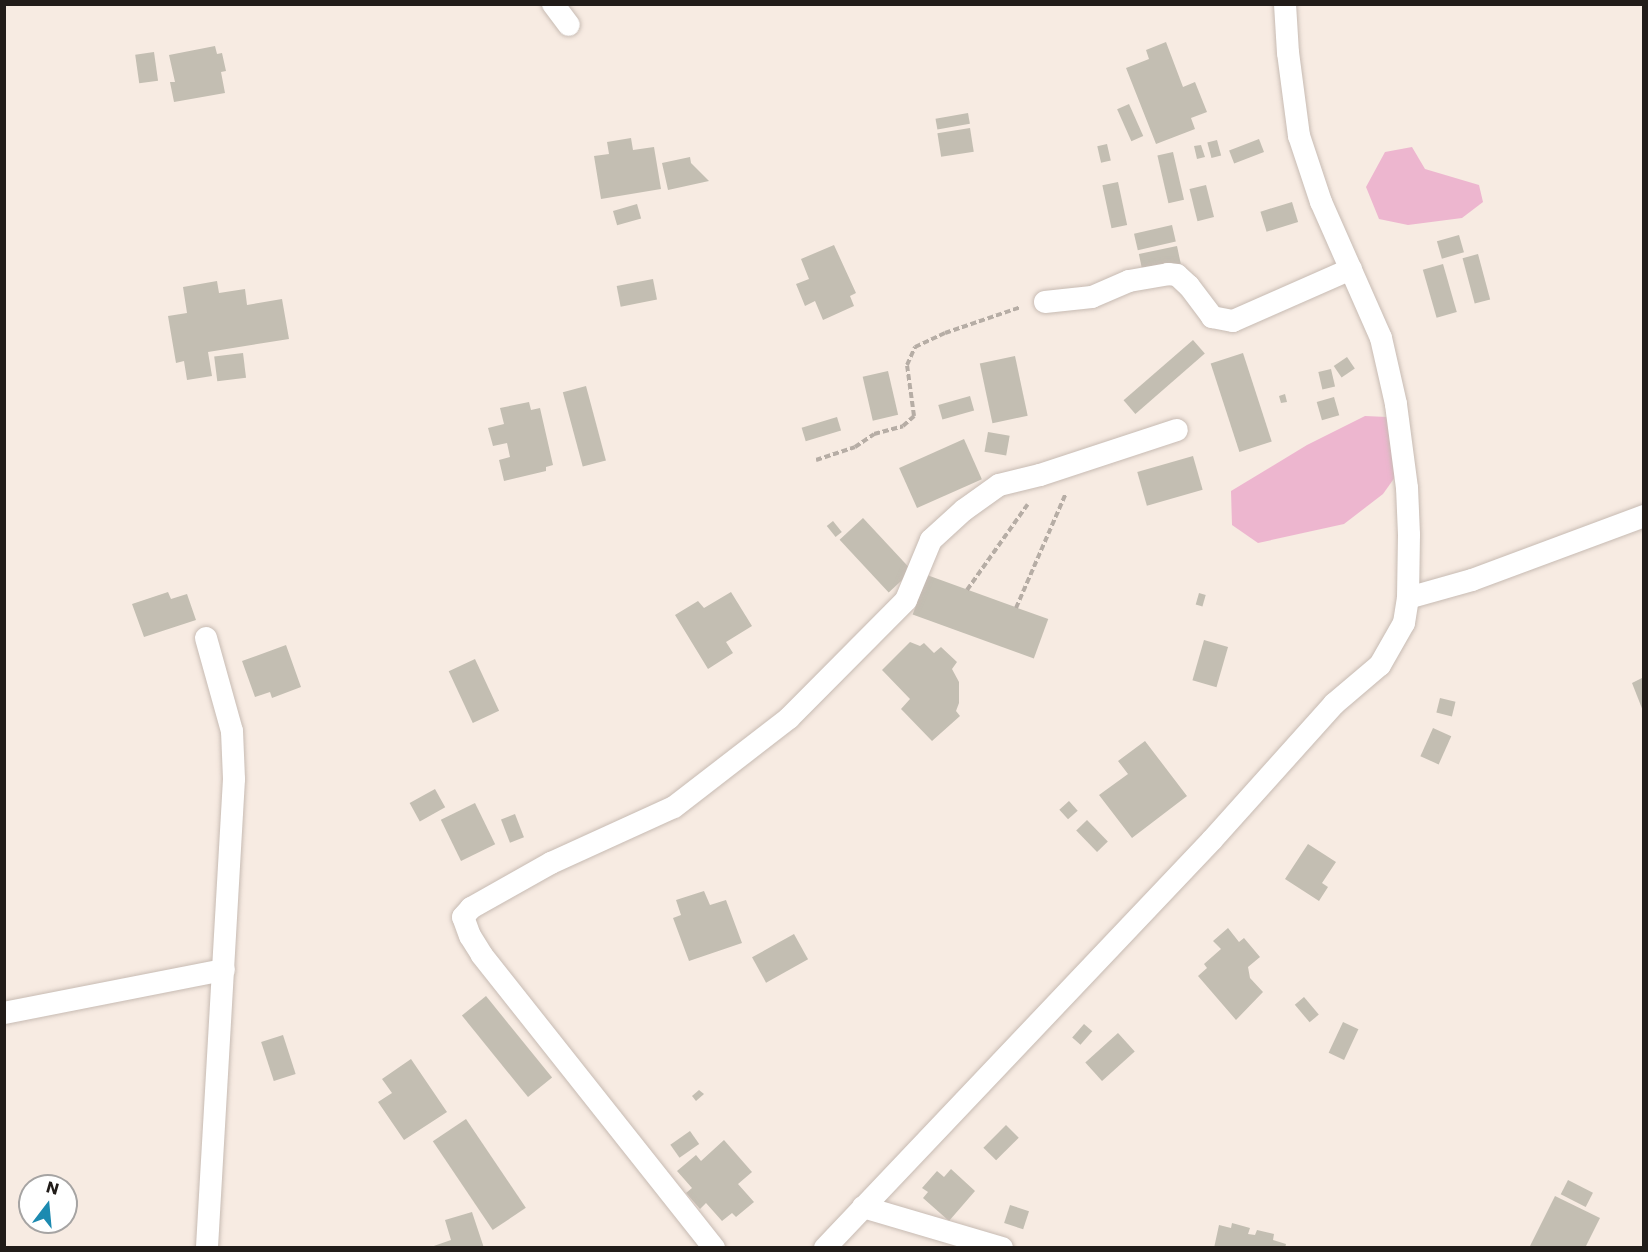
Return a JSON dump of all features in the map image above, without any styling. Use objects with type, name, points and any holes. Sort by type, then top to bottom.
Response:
[{"type":"street","points":[[553,4],[569,25]]},
{"type":"street","points":[[825,1248],[1212,840],[1334,704],[1380,665],[1404,623],[1408,598],[1407,488],[1396,404],[1381,338],[1321,202],[1299,136],[1288,54],[1285,4]]},
{"type":"street","points":[[1045,302],[1092,297],[1129,281],[1168,274],[1178,275],[1189,285],[1212,317],[1233,321],[1351,269]]},
{"type":"street","points":[[714,1248],[482,955],[470,936],[463,917],[471,908],[551,863],[674,807],[789,717],[906,600],[931,540],[964,510],[999,485],[1051,472],[1177,430]]},
{"type":"street","points":[[1408,598],[1472,580],[1644,516]]},
{"type":"street","points":[[206,638],[232,731],[233,752],[224,970],[207,1248]]},
{"type":"street","points":[[4,1012],[224,970]]},
{"type":"street","points":[[863,1208],[1002,1248]]},
{"type":"path","points":[[816,460],[855,447],[874,434],[903,426],[914,416],[908,365],[915,347],[945,333],[1011,309],[1045,302]]},
{"type":"path","points":[[1016,608],[1079,462]]},
{"type":"path","points":[[967,590],[1051,472]]},
{"type":"shaded area","points":[[1412,147],[1425,169],[1479,185],[1483,202],[1462,218],[1408,225],[1379,219],[1366,187],[1385,152]]},
{"type":"shaded area","points":[[1365,416],[1387,417],[1410,456],[1383,494],[1344,524],[1258,543],[1232,525],[1231,491],[1307,445]]},
{"type":"building","points":[[1166,42],[1183,87],[1195,82],[1207,112],[1191,118],[1195,129],[1156,144],[1126,68],[1149,59],[1146,50]]},
{"type":"building","points":[[215,46],[217,54],[222,53],[226,71],[221,72],[225,93],[174,102],[170,82],[175,82],[169,55]]},
{"type":"building","points":[[154,52],[158,81],[139,83],[135,55]]},
{"type":"building","points":[[1129,104],[1143,136],[1131,141],[1117,109]]},
{"type":"building","points":[[968,113],[970,124],[937,130],[936,119]]},
{"type":"building","points":[[970,128],[974,152],[941,157],[937,133]]},
{"type":"building","points":[[631,138],[633,150],[654,147],[661,189],[601,199],[594,156],[609,154],[607,142]]},
{"type":"building","points":[[1259,139],[1264,152],[1234,164],[1229,150]]},
{"type":"building","points":[[1217,140],[1221,155],[1211,158],[1207,143]]},
{"type":"building","points":[[1107,144],[1111,161],[1101,163],[1097,146]]},
{"type":"building","points":[[1201,145],[1205,157],[1197,159],[1194,146]]},
{"type":"building","points":[[1173,152],[1184,200],[1168,203],[1157,156]]},
{"type":"building","points":[[690,157],[691,163],[709,181],[668,190],[662,163]]},
{"type":"building","points":[[1118,182],[1127,225],[1111,228],[1102,185]]},
{"type":"building","points":[[1206,185],[1214,217],[1197,221],[1190,189]]},
{"type":"building","points":[[1292,202],[1298,222],[1267,232],[1260,212]]},
{"type":"building","points":[[637,204],[641,218],[617,225],[613,211]]},
{"type":"building","points":[[1172,225],[1176,242],[1138,250],[1134,234]]},
{"type":"building","points":[[1459,235],[1464,252],[1442,259],[1437,241]]},
{"type":"building","points":[[834,245],[856,293],[850,296],[854,306],[823,320],[815,301],[805,306],[796,284],[809,279],[801,259]]},
{"type":"building","points":[[1177,246],[1181,265],[1143,273],[1139,254]]},
{"type":"building","points":[[1478,254],[1490,299],[1475,304],[1463,258]]},
{"type":"building","points":[[1443,264],[1457,312],[1437,318],[1423,270]]},
{"type":"building","points":[[653,279],[657,300],[621,307],[617,286]]},
{"type":"building","points":[[217,281],[219,293],[245,289],[247,305],[282,299],[289,339],[208,352],[212,376],[187,380],[184,361],[176,363],[168,316],[187,313],[183,287]]},
{"type":"building","points":[[1193,340],[1205,354],[1135,414],[1124,400]]},
{"type":"building","points":[[243,353],[246,378],[217,381],[214,357]]},
{"type":"building","points":[[1243,353],[1272,441],[1239,452],[1211,364]]},
{"type":"building","points":[[1015,356],[1028,416],[992,423],[980,363]]},
{"type":"building","points":[[1347,357],[1355,369],[1342,378],[1334,366]]},
{"type":"building","points":[[1331,369],[1335,387],[1322,389],[1318,372]]},
{"type":"building","points":[[888,371],[898,415],[873,421],[863,377]]},
{"type":"building","points":[[586,386],[606,460],[583,467],[563,392]]},
{"type":"building","points":[[1285,394],[1287,402],[1281,403],[1279,396]]},
{"type":"building","points":[[970,396],[974,410],[942,420],[938,405]]},
{"type":"building","points":[[1334,397],[1339,415],[1322,420],[1317,402]]},
{"type":"building","points":[[529,402],[531,410],[540,408],[553,465],[546,467],[546,471],[504,481],[499,460],[510,457],[507,443],[493,446],[488,428],[504,424],[500,408]]},
{"type":"building","points":[[837,417],[841,430],[806,441],[802,428]]},
{"type":"building","points":[[988,432],[1010,436],[1006,456],[985,452]]},
{"type":"building","points":[[964,439],[982,479],[917,508],[899,468]]},
{"type":"building","points":[[1193,456],[1203,490],[1147,506],[1137,472]]},
{"type":"building","points":[[863,518],[912,571],[889,592],[840,540]]},
{"type":"building","points":[[833,521],[842,532],[836,537],[827,526]]},
{"type":"building","points":[[927,575],[1048,619],[1034,659],[913,614]]},
{"type":"building","points":[[168,592],[171,599],[187,594],[196,620],[144,637],[132,604]]},
{"type":"building","points":[[731,592],[752,626],[726,642],[733,653],[708,669],[675,615],[698,601],[704,608]]},
{"type":"building","points":[[1199,593],[1206,595],[1202,606],[1196,605]]},
{"type":"building","points":[[1204,640],[1228,647],[1216,687],[1192,680]]},
{"type":"building","points":[[910,642],[920,646],[924,643],[934,653],[941,647],[957,662],[952,669],[959,682],[959,703],[956,711],[960,716],[932,741],[901,709],[910,699],[882,670]]},
{"type":"building","points":[[286,645],[301,687],[272,698],[270,692],[255,697],[242,661]]},
{"type":"building","points":[[475,659],[499,711],[473,723],[449,671]]},
{"type":"building","points":[[1644,677],[1644,711],[1643,711],[1632,683]]},
{"type":"building","points":[[1440,698],[1456,702],[1452,716],[1436,713]]},
{"type":"building","points":[[1433,728],[1451,736],[1439,764],[1420,756]]},
{"type":"building","points":[[1145,741],[1187,796],[1132,838],[1099,795],[1128,774],[1118,761]]},
{"type":"building","points":[[435,789],[445,807],[420,821],[410,803]]},
{"type":"building","points":[[1069,801],[1078,811],[1068,819],[1059,810]]},
{"type":"building","points":[[475,803],[495,844],[461,861],[441,820]]},
{"type":"building","points":[[515,814],[524,837],[510,843],[501,819]]},
{"type":"building","points":[[1087,820],[1108,842],[1097,852],[1076,830]]},
{"type":"building","points":[[1308,844],[1336,862],[1322,883],[1328,887],[1319,901],[1285,879]]},
{"type":"building","points":[[704,891],[710,905],[726,900],[742,943],[689,961],[673,918],[681,915],[676,900]]},
{"type":"building","points":[[1228,928],[1239,942],[1244,938],[1260,957],[1248,967],[1250,978],[1263,992],[1236,1020],[1198,976],[1207,968],[1204,964],[1221,949],[1213,941]]},
{"type":"building","points":[[794,934],[808,959],[766,983],[752,957]]},
{"type":"building","points":[[486,996],[552,1078],[528,1097],[462,1016]]},
{"type":"building","points":[[1304,997],[1319,1015],[1310,1022],[1295,1005]]},
{"type":"building","points":[[1343,1022],[1358,1029],[1344,1060],[1329,1053]]},
{"type":"building","points":[[1084,1024],[1092,1031],[1080,1045],[1072,1038]]},
{"type":"building","points":[[1118,1033],[1135,1052],[1102,1081],[1085,1062]]},
{"type":"building","points":[[283,1035],[296,1074],[274,1081],[261,1042]]},
{"type":"building","points":[[411,1059],[447,1112],[404,1140],[378,1102],[392,1093],[382,1079]]},
{"type":"building","points":[[699,1090],[704,1094],[696,1101],[692,1096]]},
{"type":"building","points":[[466,1119],[526,1208],[493,1230],[433,1141]]},
{"type":"building","points":[[1006,1125],[1019,1138],[996,1160],[983,1148]]},
{"type":"building","points":[[690,1131],[699,1144],[680,1158],[670,1145]]},
{"type":"building","points":[[724,1140],[752,1172],[738,1184],[754,1202],[736,1217],[732,1213],[722,1221],[706,1203],[700,1209],[686,1193],[692,1188],[677,1171],[696,1155],[701,1161]]},
{"type":"building","points":[[951,1169],[975,1191],[949,1221],[923,1198],[928,1192],[922,1188],[937,1171],[944,1177]]},
{"type":"building","points":[[1568,1180],[1593,1193],[1586,1207],[1561,1194]]},
{"type":"building","points":[[1555,1196],[1600,1218],[1585,1248],[1529,1248]]},
{"type":"building","points":[[1010,1205],[1029,1211],[1023,1229],[1004,1223]]},
{"type":"building","points":[[472,1212],[484,1248],[428,1248],[451,1240],[445,1220]]},
{"type":"building","points":[[1232,1223],[1250,1228],[1248,1234],[1255,1235],[1257,1230],[1274,1234],[1273,1240],[1286,1244],[1285,1248],[1214,1248],[1219,1225],[1231,1228]]}]
